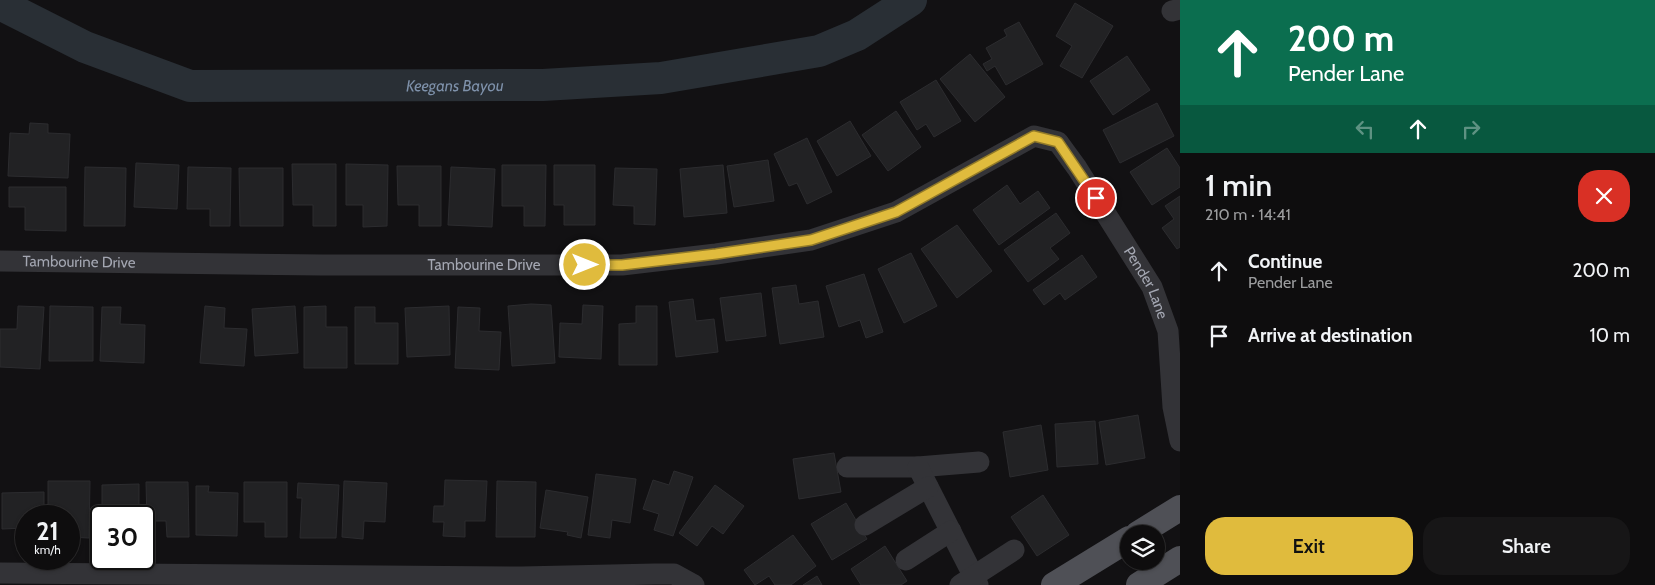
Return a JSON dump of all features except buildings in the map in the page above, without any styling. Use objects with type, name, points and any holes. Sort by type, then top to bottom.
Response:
[{"type":"main road","points":[[1153,525],[1180,508]]},
{"type":"main road","points":[[1054,585],[1120,545]]},
{"type":"main road","points":[[1139,585],[1180,559]]},
{"type":"street","name":"Tambourine Drive","points":[[0,261],[322,265],[622,265],[811,240],[896,212],[1034,136],[1058,142],[1077,168]]},
{"type":"street","name":"Pender Lane","points":[[1077,168],[1152,287],[1168,330],[1173,407],[1180,441]]},
{"type":"street","points":[[847,467],[918,466],[979,462]]},
{"type":"street","points":[[918,466],[951,531],[971,582],[1014,550]]},
{"type":"street","points":[[865,525],[928,487]]},
{"type":"street","points":[[906,560],[951,531]]},
{"type":"street","points":[[0,573],[522,581],[674,574],[694,585]]},
{"type":"waterway","name":"Keegans Bayou","points":[[0,4],[85,47],[190,86],[543,85],[661,78],[819,51],[857,35],[911,0]]},
{"type":"route","points":[[585,265],[622,265],[811,240],[896,212],[1034,136],[1058,142],[1096,198]]}]
